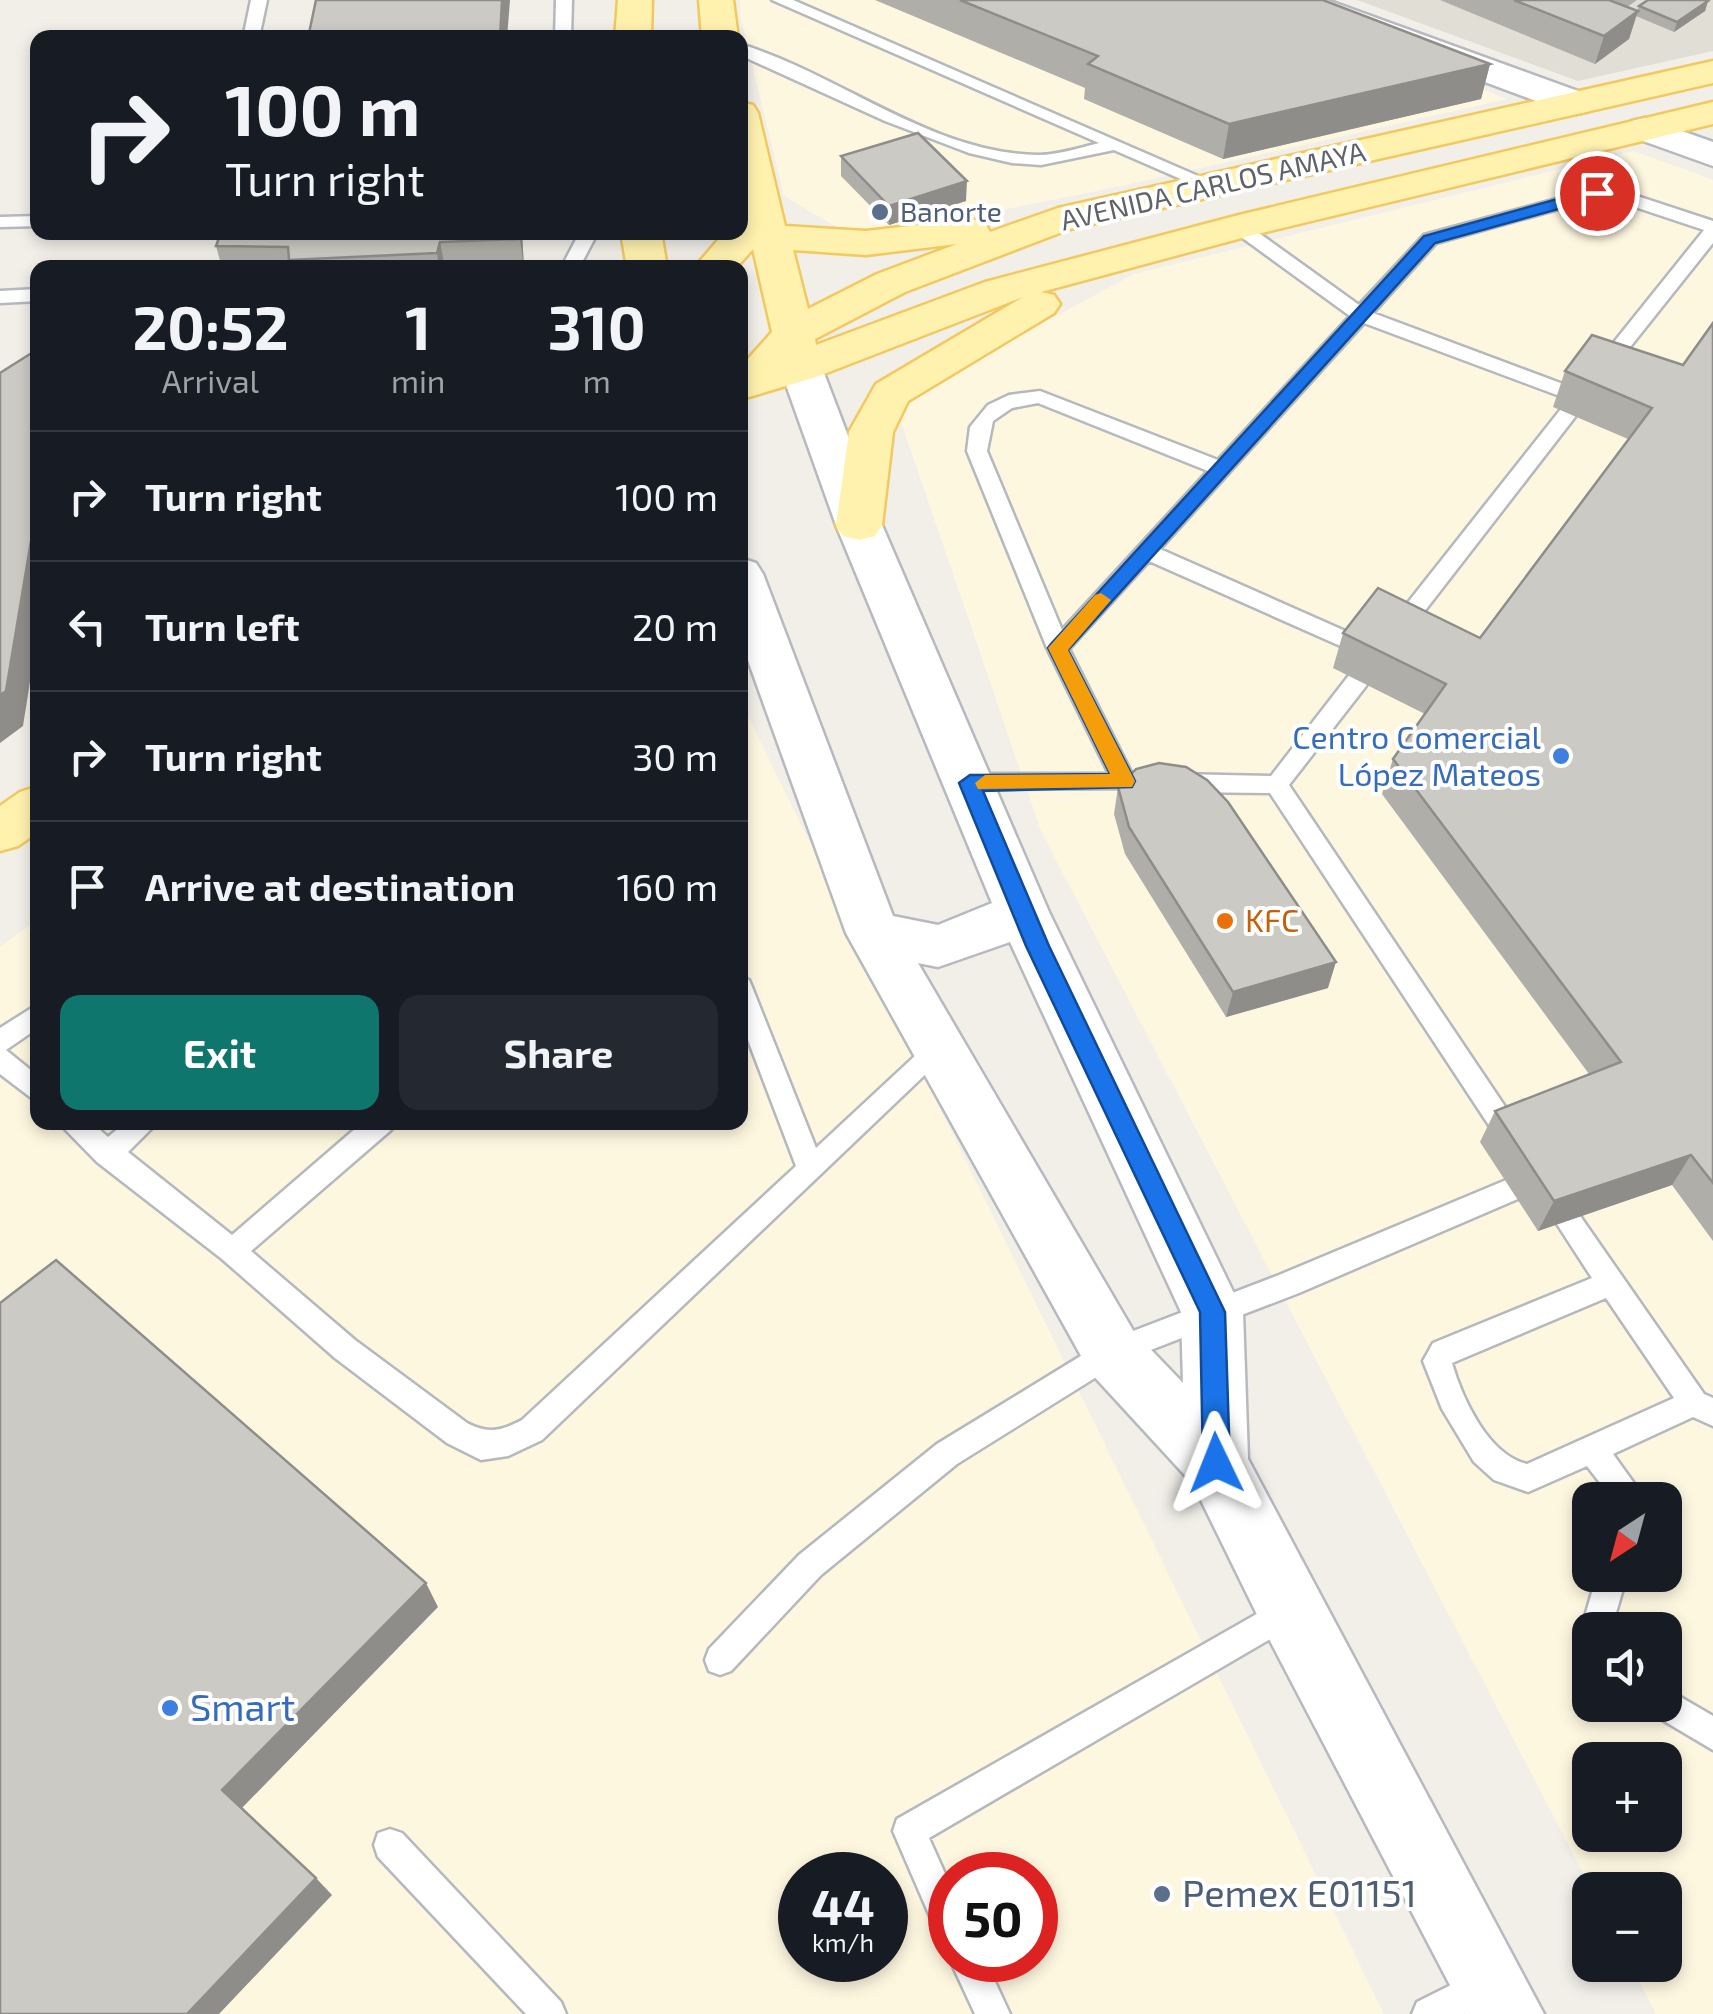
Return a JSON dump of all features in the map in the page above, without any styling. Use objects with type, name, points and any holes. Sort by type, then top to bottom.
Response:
[{"type":"main road","points":[[633,30],[635,0]]},
{"type":"main road","points":[[716,0],[719,30]]},
{"type":"main road","points":[[1295,0],[1576,103]]},
{"type":"main road","name":"AVENIDA CARLOS AMAYA","points":[[748,385],[892,283],[1058,220],[1713,72]]},
{"type":"main road","name":"AVENIDA CARLOS AMAYA","points":[[797,351],[1239,227],[1713,113]]},
{"type":"main road","points":[[1644,129],[1713,155]]},
{"type":"main road","points":[[748,148],[797,351],[859,525],[1022,912],[1212,1312],[1216,1463]]},
{"type":"main road","points":[[724,260],[766,227],[866,243],[1058,220]]},
{"type":"main road","points":[[859,525],[871,432],[890,393],[1118,259]]},
{"type":"main road","points":[[752,642],[873,933],[1112,1352],[1216,1463],[1290,1610],[1498,1998]]},
{"type":"main road","points":[[0,832],[30,811]]},
{"type":"main road","points":[[873,933],[938,946],[980,934],[1022,912]]},
{"type":"lane","points":[[252,30],[259,0]]},
{"type":"lane","points":[[563,30],[564,0]]},
{"type":"lane","points":[[780,0],[1212,186]]},
{"type":"lane","points":[[748,52],[948,139],[1005,158],[1040,160],[1116,144]]},
{"type":"lane","points":[[1058,648],[1430,240],[1576,196],[1613,194],[1713,229],[1597,377]]},
{"type":"lane","points":[[0,222],[30,221]]},
{"type":"lane","points":[[1239,227],[1359,314],[1564,391]]},
{"type":"lane","points":[[0,297],[30,295]]},
{"type":"lane","points":[[1124,781],[1058,648],[975,438],[980,424],[1001,403],[1018,396],[1040,397],[1220,468]]},
{"type":"lane","points":[[1394,636],[1568,413]]},
{"type":"lane","points":[[1146,551],[1352,643]]},
{"type":"lane","points":[[1277,785],[1358,680]]},
{"type":"lane","points":[[970,783],[1124,781],[1277,785]]},
{"type":"lane","points":[[1277,785],[1507,1131]]},
{"type":"lane","points":[[748,1008],[811,1170]]},
{"type":"lane","points":[[0,1042],[30,1020]]},
{"type":"lane","points":[[80,1130],[232,1251],[345,1348],[457,1434],[481,1446],[508,1442],[532,1430],[940,1048]]},
{"type":"lane","points":[[0,1059],[30,1085]]},
{"type":"lane","points":[[106,1154],[134,1130]]},
{"type":"lane","points":[[232,1251],[373,1130]]},
{"type":"lane","points":[[720,1660],[810,1564],[948,1454],[1112,1352],[1511,1190]]},
{"type":"lane","points":[[1568,1221],[1610,1284],[1704,1408],[1591,1448],[1528,1478],[1511,1474],[1492,1462],[1446,1388],[1437,1361],[1443,1352],[1610,1284]]},
{"type":"lane","points":[[1591,1448],[1617,1482]]},
{"type":"lane","points":[[928,1873],[909,1831],[1290,1610]]},
{"type":"lane","points":[[1682,1715],[1713,1734]]},
{"type":"lane","points":[[390,1845],[549,2014]]},
{"type":"lane","points":[[978,1982],[994,2014]]},
{"type":"lane","points":[[1429,2014],[1498,1998]]},
{"type":"shaded area","points":[[740,0],[1251,0],[1507,99],[1121,186],[874,236],[843,231],[784,196],[748,47],[748,30],[744,30]]},
{"type":"shaded area","points":[[1357,0],[1713,0],[1713,51],[1578,81]]},
{"type":"shaded area","points":[[1634,151],[1713,180],[1713,2014],[1656,2014],[1640,1982],[1682,1982],[1682,1872],[1583,1872],[1572,1852],[1682,1852],[1682,1742],[1572,1742],[1572,1852],[1041,831],[899,416],[908,396],[1134,274]]},
{"type":"shaded area","points":[[748,716],[1384,2014],[0,2014],[0,947],[30,925],[30,1130],[748,1130]]},
{"type":"building","points":[[316,0],[502,0],[500,30],[310,30]]},
{"type":"building","points":[[960,0],[1323,0],[1490,64],[1229,124],[1088,64],[1098,56]]},
{"type":"building","points":[[1514,0],[1609,0],[1638,11],[1604,36]]},
{"type":"building","points":[[1648,0],[1708,1],[1677,22],[1639,6]]},
{"type":"building","points":[[918,133],[967,181],[889,206],[841,156]]},
{"type":"building","points":[[218,240],[493,240],[440,242],[437,253],[289,260],[288,247],[216,246]]},
{"type":"building","name":"Centro Comercial López Mateos","points":[[1713,323],[1713,1183],[1691,1155],[1554,1201],[1495,1111],[1621,1062],[1393,759],[1446,684],[1343,633],[1378,588],[1480,638],[1652,408],[1565,371],[1592,335],[1683,365]]},
{"type":"building","points":[[30,354],[30,547],[6,691],[0,695],[0,373]]},
{"type":"building","name":"KFC","points":[[1159,763],[1186,767],[1207,780],[1228,802],[1336,962],[1233,992],[1129,827],[1118,787],[1136,769]]},
{"type":"building","name":"Smart","points":[[56,1260],[426,1583],[222,1790],[316,1878],[187,2014],[0,2014],[0,1303]]},
{"type":"slow traffic","points":[[985,783],[1124,781],[1058,648],[1101,600]]},
{"type":"place","name":"Banorte","points":[[880,212]]},
{"type":"place","name":"Centro Comercial López Mateos","points":[[1561,756]]},
{"type":"place","name":"KFC","points":[[1225,921]]},
{"type":"place","name":"Smart","points":[[170,1708]]},
{"type":"place","name":"Pemex E01151","points":[[1162,1894]]},
{"type":"route","points":[[1216,1463],[1212,1312],[1022,912],[970,783],[1124,781],[1058,648],[1416,251],[1430,240],[1597,193]]}]
